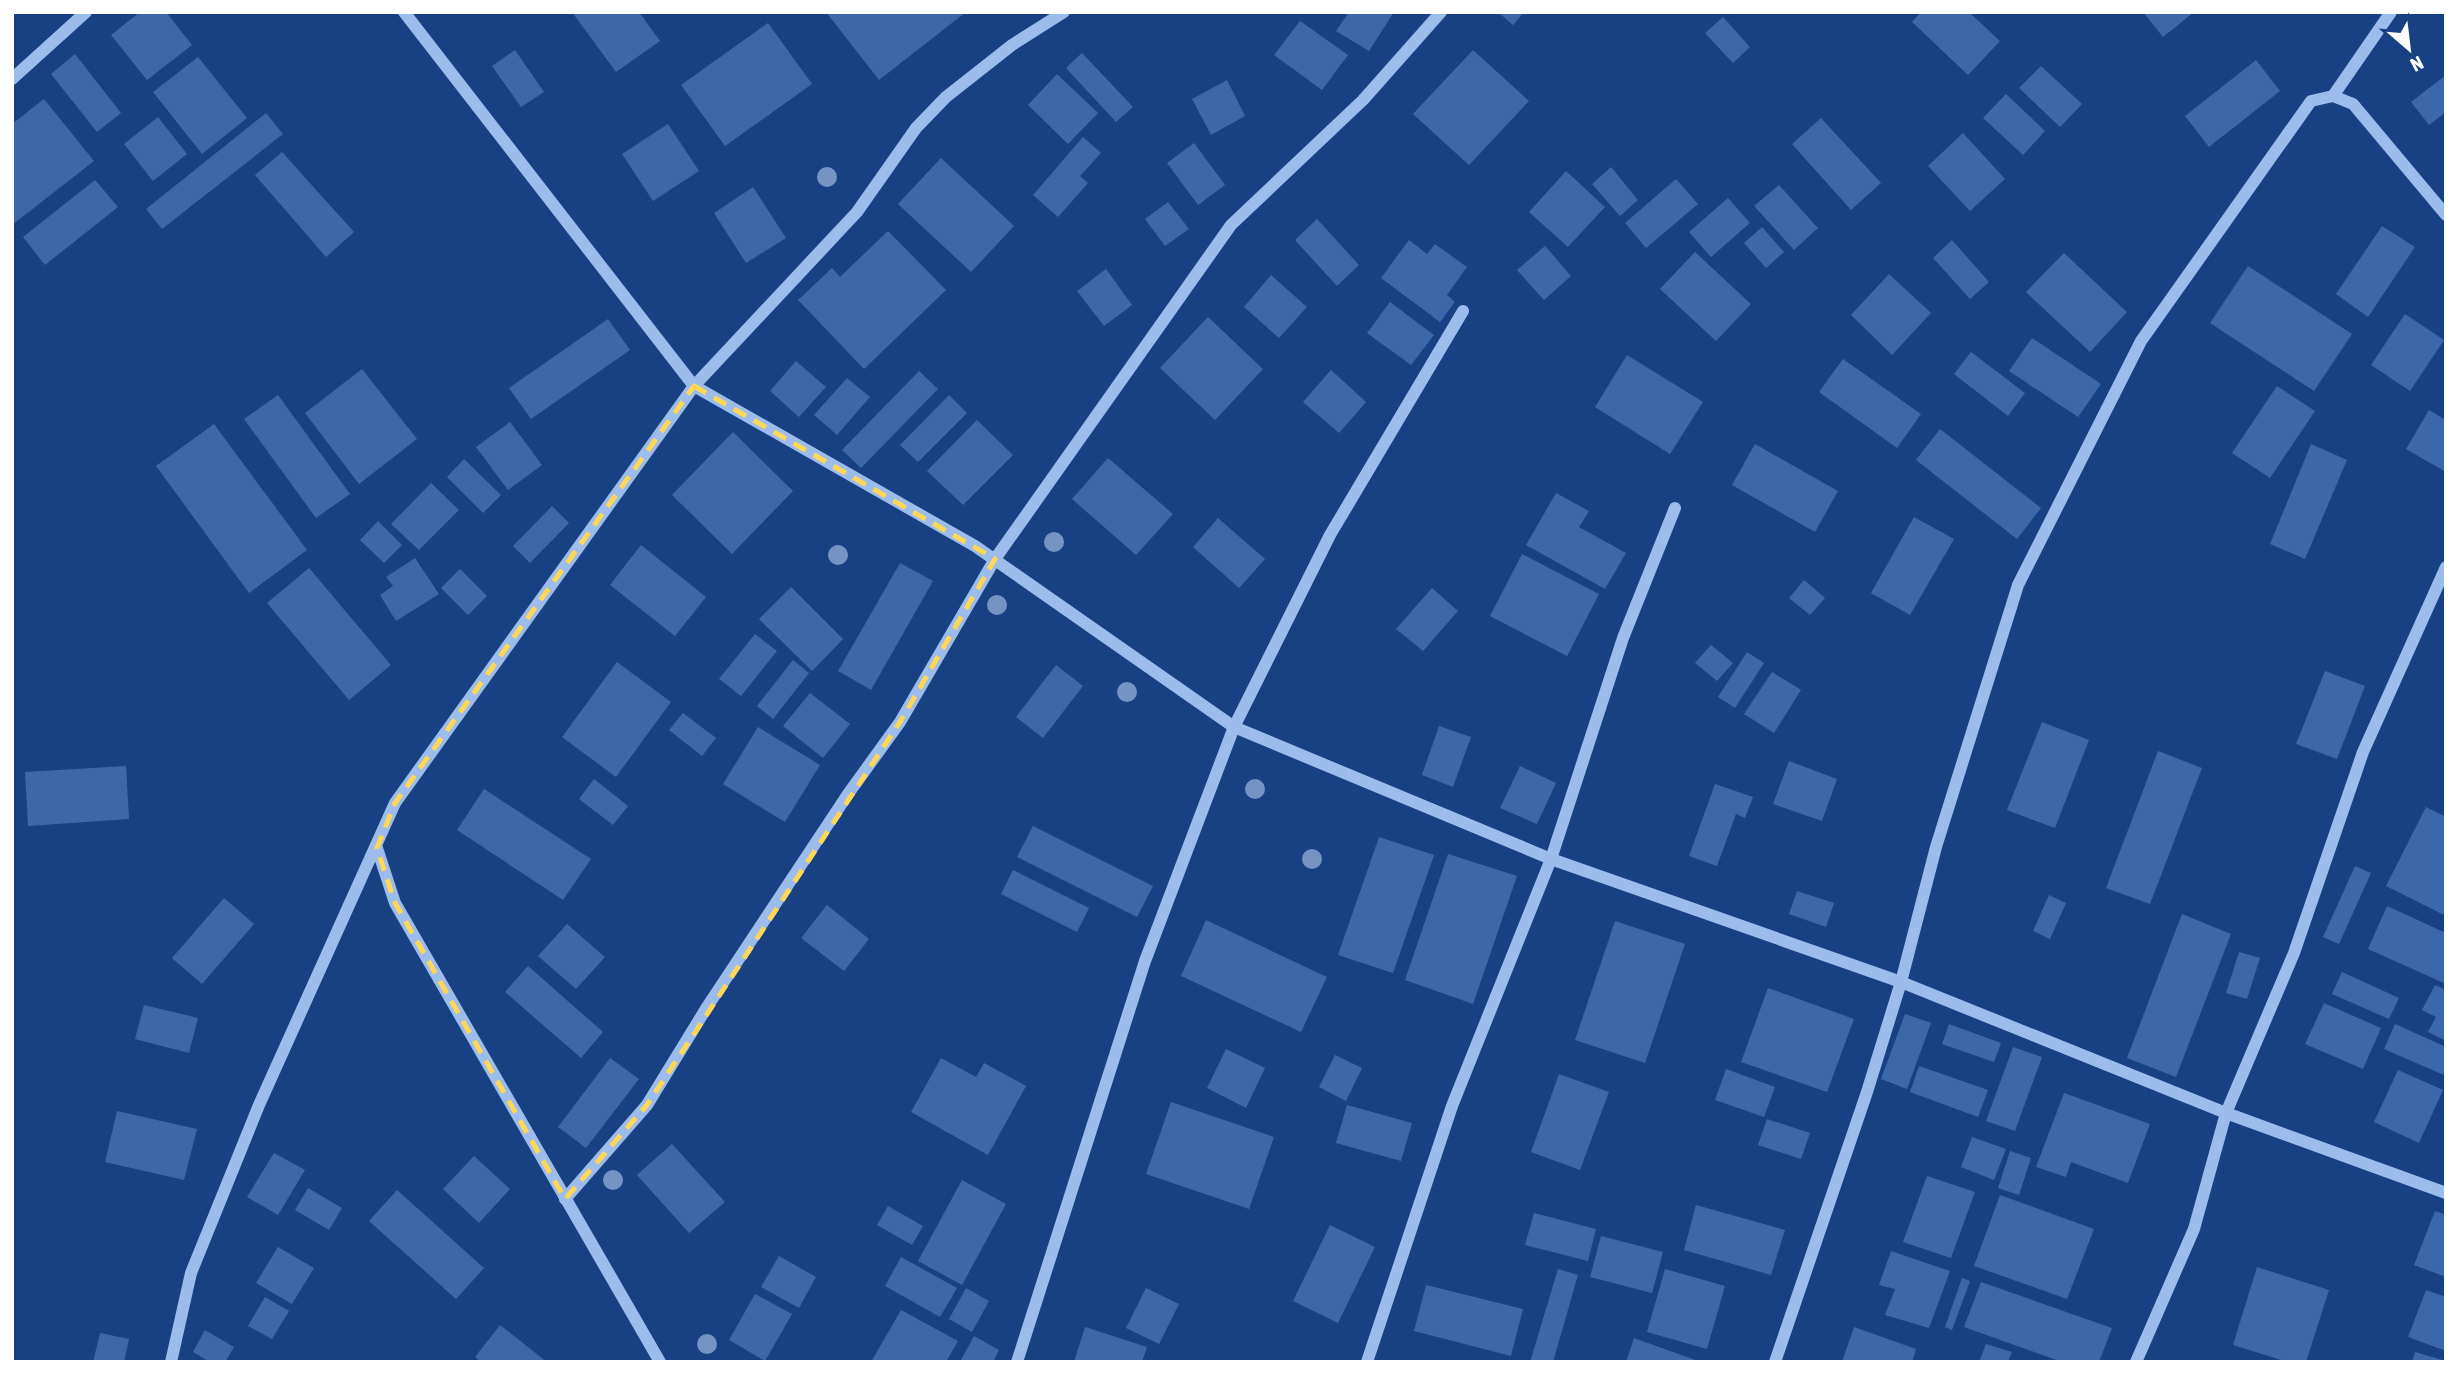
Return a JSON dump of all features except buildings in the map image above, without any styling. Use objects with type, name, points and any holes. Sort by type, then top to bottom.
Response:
[{"type":"street","points":[[12,79],[86,12]]},
{"type":"street","points":[[404,12],[694,386],[995,559],[1234,727],[1551,859],[1901,982],[2226,1113],[2446,1193]]},
{"type":"street","points":[[171,1362],[191,1273],[259,1105],[396,803],[694,386],[857,212],[916,128],[946,97],[1012,45],[1064,12]]},
{"type":"street","points":[[565,1199],[648,1105],[707,1007],[848,794],[900,722],[995,559],[1231,225],[1363,100],[1441,12]]},
{"type":"street","points":[[2333,96],[2391,12]]},
{"type":"street","points":[[1775,1362],[1867,1092],[1901,982],[1936,847],[2018,585],[2141,341],[2311,101],[2333,96],[2353,104],[2446,215]]},
{"type":"street","points":[[1017,1362],[1145,961],[1234,727],[1330,536],[1463,311]]},
{"type":"street","points":[[1367,1362],[1452,1106],[1551,859],[1623,638],[1675,508]]},
{"type":"street","points":[[2136,1362],[2194,1229],[2226,1113],[2294,953],[2363,752],[2446,567]]},
{"type":"street","points":[[377,848],[395,903],[655,1360]]},
{"type":"highlighted area","points":[[694,386],[995,559],[900,722],[647,1105],[565,1199],[395,903],[377,848],[395,803]]}]
